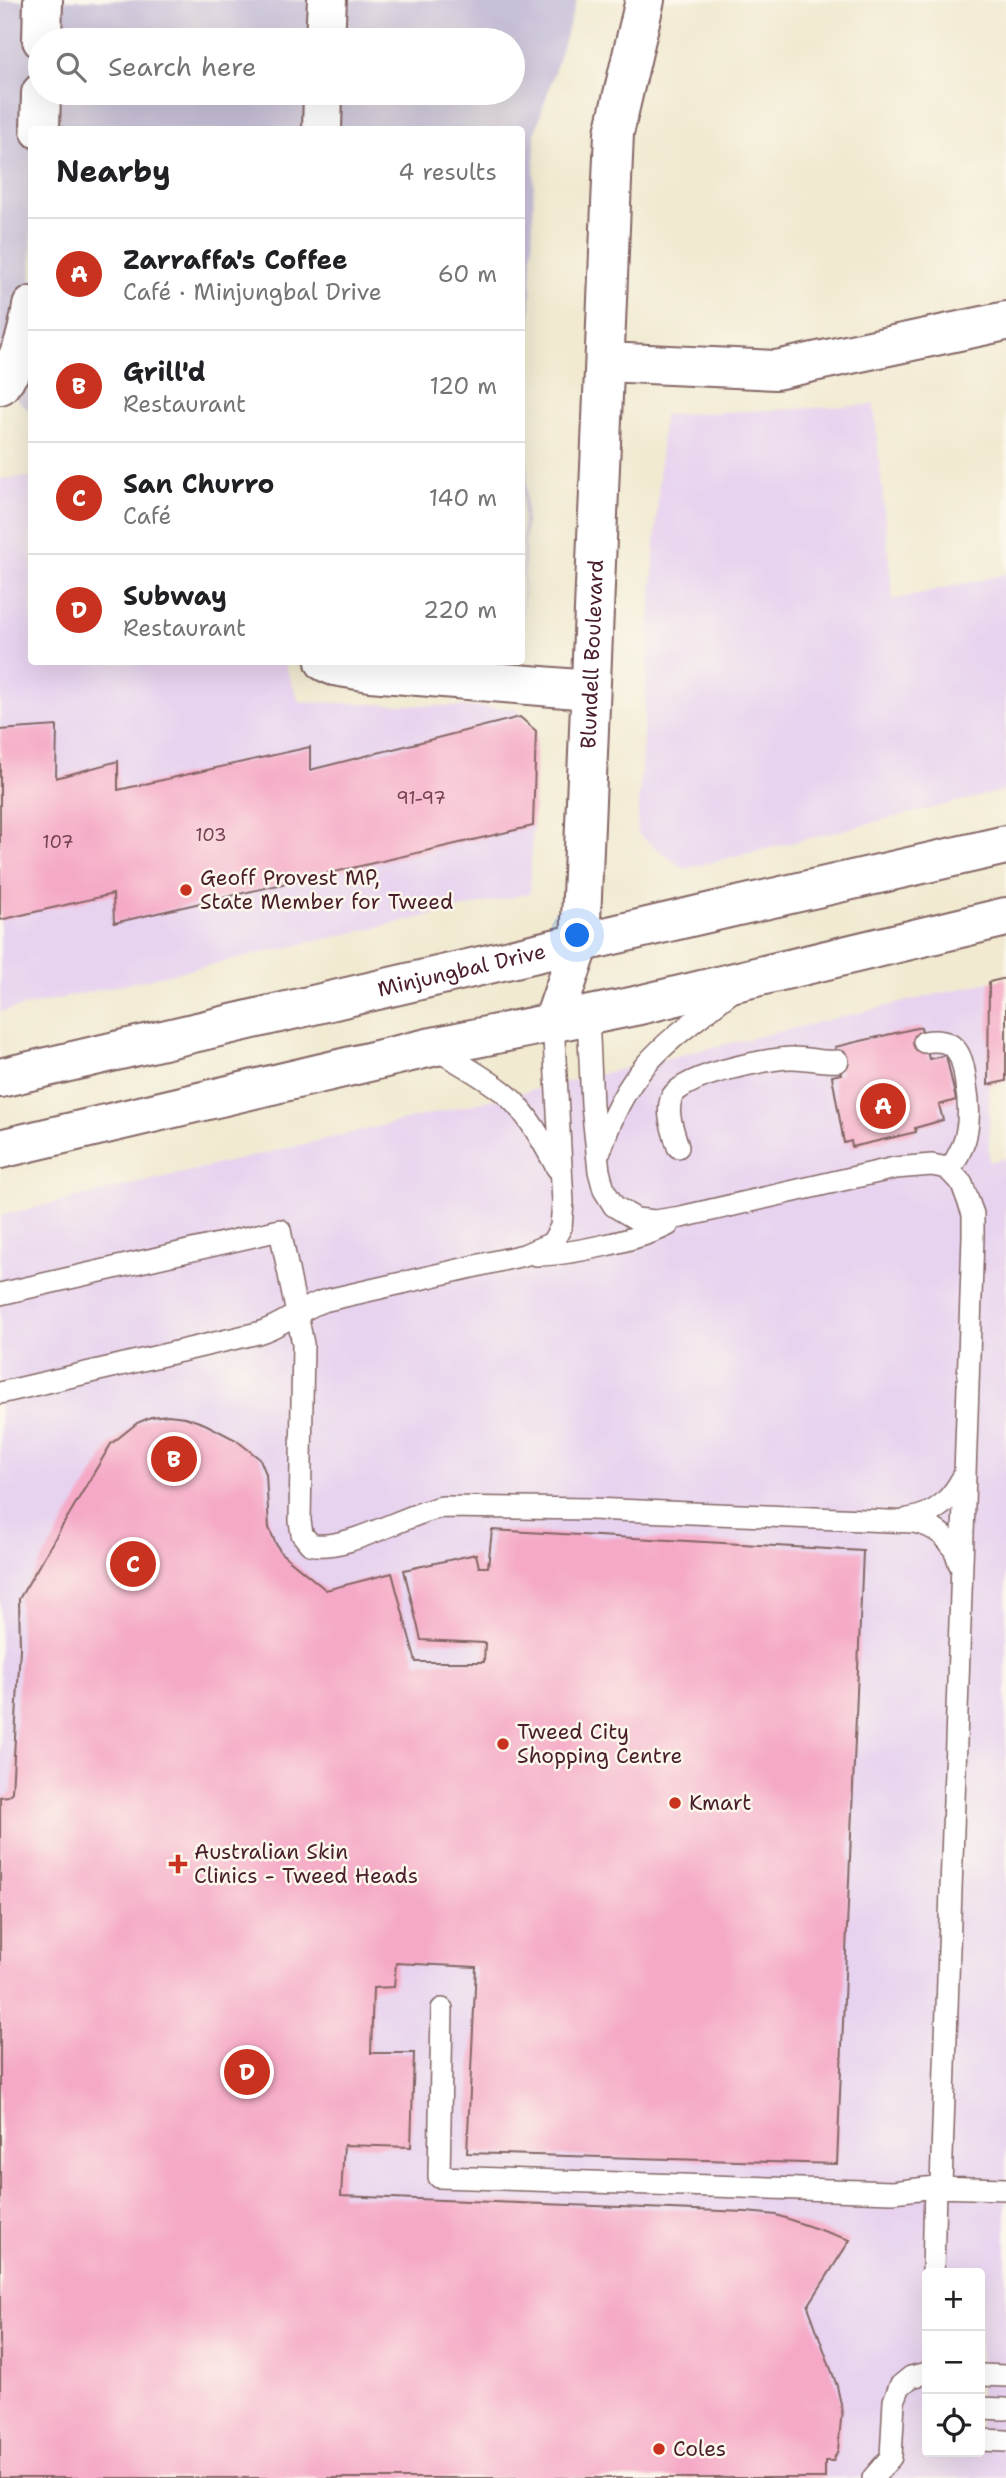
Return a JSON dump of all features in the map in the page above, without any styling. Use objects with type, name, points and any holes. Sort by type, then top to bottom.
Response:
[{"type":"main road","points":[[42,28],[43,0]]},
{"type":"main road","points":[[326,28],[327,0]]},
{"type":"main road","name":"Blundell Boulevard","points":[[570,1018],[580,944],[614,133],[645,0]]},
{"type":"main road","points":[[40,126],[41,105]]},
{"type":"main road","points":[[322,126],[323,105]]},
{"type":"main road","points":[[605,362],[775,370],[1006,321]]},
{"type":"main road","points":[[0,385],[9,375],[26,340],[28,329]]},
{"type":"main road","points":[[332,665],[370,672],[590,690]]},
{"type":"main road","name":"Minjungbal Drive","points":[[0,1079],[1006,845]]},
{"type":"main road","points":[[0,1149],[432,1047],[750,978],[1006,917]]},
{"type":"lane","points":[[598,1159],[616,1108],[647,1061],[750,978]]},
{"type":"lane","points":[[570,1018],[604,1190],[608,1199],[621,1212],[636,1219],[681,1217],[905,1167],[940,1166],[950,1170],[966,1191],[972,1214],[961,1572],[933,2268]]},
{"type":"lane","points":[[0,1393],[258,1333],[285,1323],[323,1301],[524,1255],[548,1246],[557,1237],[563,1202],[570,1018]]},
{"type":"lane","points":[[924,1042],[937,1041],[951,1045],[959,1053],[964,1069],[969,1119],[964,1143],[950,1170]]},
{"type":"lane","points":[[432,1047],[484,1078],[511,1100],[538,1133],[562,1176]]},
{"type":"lane","points":[[678,1147],[669,1108],[673,1093],[684,1084],[723,1071],[781,1059],[838,1061]]},
{"type":"lane","points":[[524,1255],[552,1255],[582,1250],[646,1234],[681,1217]]},
{"type":"lane","points":[[0,1293],[280,1230],[299,1314],[304,1363],[300,1521],[302,1534],[310,1544],[332,1545],[397,1524],[425,1510],[453,1506],[899,1521],[922,1523],[942,1534],[958,1557],[961,1572]]},
{"type":"lane","points":[[899,1521],[924,1516],[939,1509],[964,1476]]},
{"type":"lane","points":[[442,2009],[439,2177],[893,2192],[938,2187],[1006,2189]]},
{"type":"lane","points":[[873,2478],[891,2457],[894,2401],[900,2386],[911,2377],[922,2375]]},
{"type":"lane","points":[[985,2375],[1006,2376]]},
{"type":"lane","points":[[985,2408],[1006,2409]]},
{"type":"lane","points":[[985,2440],[1006,2441]]},
{"type":"shaded area","points":[[0,0],[577,0],[535,133],[525,556],[525,126],[28,126],[28,409],[0,383]]},
{"type":"shaded area","points":[[874,405],[893,600],[1006,574],[1006,790],[684,869],[637,833],[663,415]]},
{"type":"shaded area","points":[[28,477],[28,665],[285,665],[299,702],[514,708],[536,731],[530,893],[0,1012],[0,479]]},
{"type":"shaded area","name":"Tweed City Shopping Centre","points":[[989,982],[989,1162],[1006,1158],[1006,2478],[0,2478],[0,1216]]},
{"type":"building","points":[[520,717],[536,731],[533,826],[114,923],[113,894],[0,920],[0,730],[57,726],[56,778],[118,761],[118,790],[310,747],[310,770]]},
{"type":"building","points":[[1006,978],[1006,1081],[988,1085],[989,982]]},
{"type":"building","points":[[921,1027],[929,1059],[946,1055],[956,1100],[939,1105],[943,1120],[915,1128],[916,1132],[852,1147],[851,1141],[844,1143],[832,1076],[841,1074],[835,1047]]},
{"type":"building","points":[[168,1415],[205,1424],[236,1440],[260,1459],[266,1474],[269,1528],[275,1542],[281,1553],[326,1590],[392,1573],[416,1662],[484,1662],[485,1643],[421,1640],[404,1570],[476,1554],[479,1567],[488,1567],[492,1530],[863,1551],[837,2164],[467,2153],[476,1967],[396,1963],[394,1987],[373,1988],[371,2053],[414,2053],[411,2147],[344,2145],[341,2196],[746,2212],[776,2215],[850,2240],[808,2306],[837,2386],[842,2409],[838,2450],[833,2461],[825,2461],[825,2478],[0,2478],[0,1797],[8,1796],[12,1792],[20,1648],[19,1599],[111,1444],[137,1423],[151,1417]]},
{"type":"place","name":"Geoff Provest MP, State Member for Tweed","points":[[186,890]]},
{"type":"place","name":"Zarraffa's Coffee","points":[[883,1106]]},
{"type":"place","name":"Grill'd","points":[[174,1459]]},
{"type":"place","name":"San Churro","points":[[133,1564]]},
{"type":"place","name":"Tweed City Shopping Centre","points":[[503,1744]]},
{"type":"place","name":"Kmart","points":[[675,1803]]},
{"type":"place","name":"Australian Skin Clinics - Tweed Heads","points":[[178,1864]]},
{"type":"place","name":"Subway","points":[[247,2072]]},
{"type":"place","name":"Coles","points":[[659,2449]]}]
